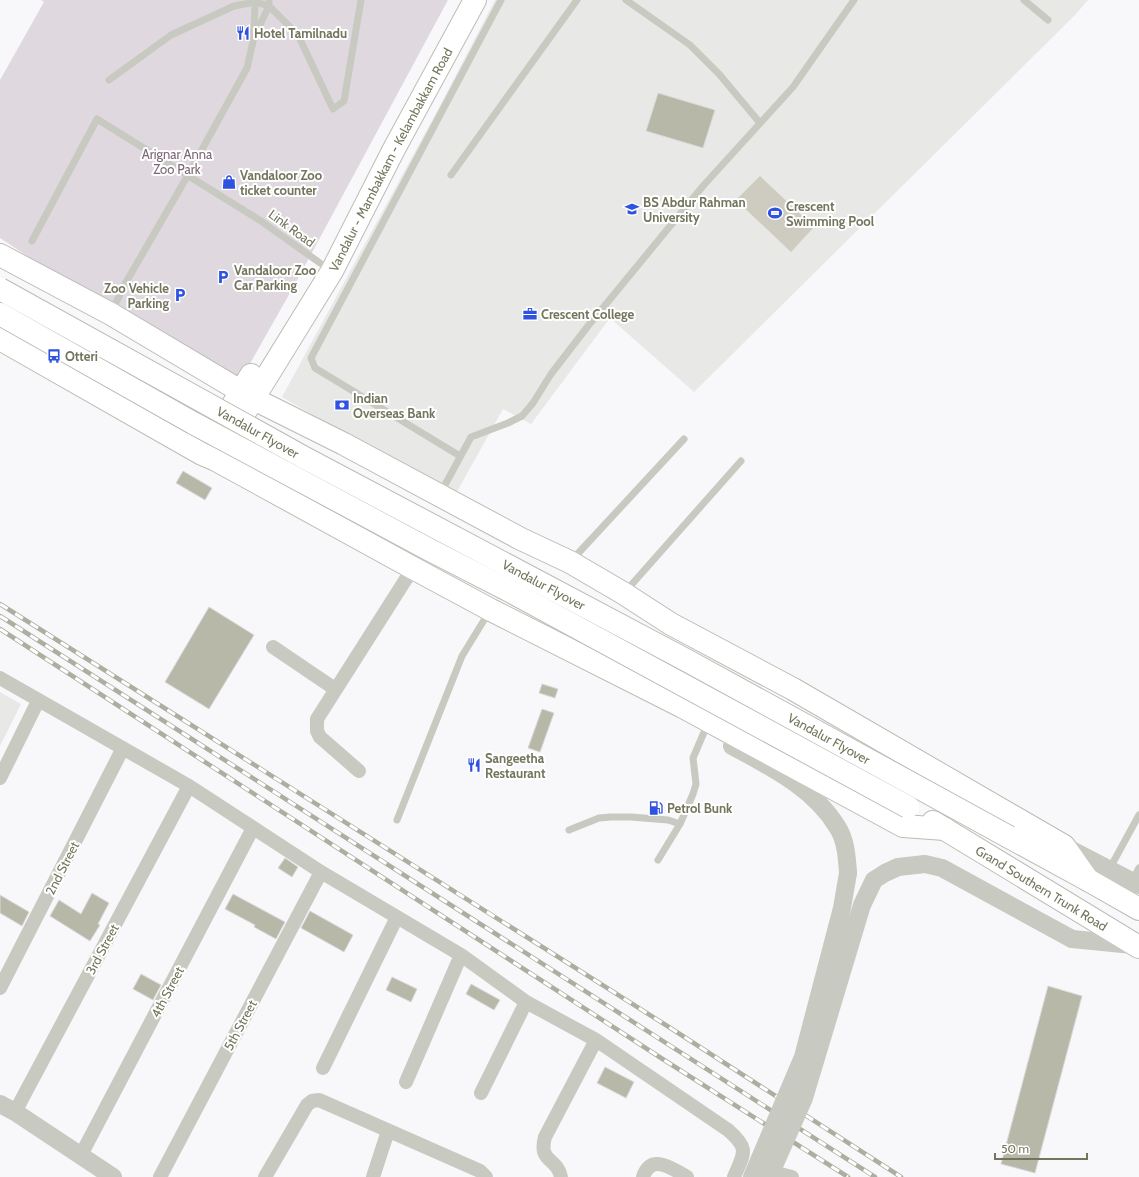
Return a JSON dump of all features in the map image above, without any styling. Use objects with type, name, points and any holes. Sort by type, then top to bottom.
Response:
[{"type":"main road","name":"Vandalur - Mambakkam - Kelambakkam Road","points":[[248,395],[461,0]]},
{"type":"main road","name":"Vandalur - Mambakkam - Kelambakkam Road","points":[[209,457],[248,395],[332,272],[394,149],[475,0]]},
{"type":"main road","points":[[0,256],[111,314],[248,395],[521,539],[570,562],[623,593],[671,624],[793,689],[1064,846],[1088,880],[1139,909]]},
{"type":"main road","name":"Vandalur Flyover","points":[[0,290],[303,457],[686,660],[1088,880]]},
{"type":"main road","name":"Vandalur Flyover","points":[[0,314],[193,423],[508,590],[908,807],[945,829]]},
{"type":"main road","points":[[0,339],[209,457],[490,610],[650,691],[903,826],[945,829]]},
{"type":"main road","name":"Grand Southern Trunk Road","points":[[945,829],[1138,946]]},
{"type":"street","points":[[359,771],[320,738],[316,725],[317,720],[335,689],[413,568]]},
{"type":"street","points":[[273,647],[335,689]]},
{"type":"street","points":[[0,678],[188,786],[321,872],[461,955],[526,1002],[596,1040],[728,1130],[779,1176],[862,905],[874,880],[884,873],[898,867],[925,864],[942,868],[1072,938],[1138,946]]},
{"type":"street","points":[[650,691],[705,730],[797,784],[823,808],[838,829],[846,853],[848,873],[842,908],[803,1057],[752,1177]]},
{"type":"street","points":[[0,778],[38,701]]},
{"type":"street","name":"2nd Street","points":[[0,988],[123,748]]},
{"type":"street","name":"3rd Street","points":[[7,1108],[188,786]]},
{"type":"street","name":"4th Street","points":[[81,1155],[253,828]]},
{"type":"street","points":[[1064,846],[1110,869],[1137,878]]},
{"type":"street","name":"5th Street","points":[[160,1177],[321,872]]},
{"type":"street","points":[[323,1068],[397,918]]},
{"type":"street","points":[[406,1082],[461,955]]},
{"type":"street","points":[[481,1093],[526,1002]]},
{"type":"street","points":[[561,1177],[560,1172],[555,1165],[546,1157],[543,1145],[545,1137],[596,1040]]},
{"type":"street","points":[[265,1177],[307,1105],[312,1101],[319,1100],[327,1102],[480,1172],[486,1177]]},
{"type":"street","points":[[7,1108],[113,1177]]},
{"type":"street","points":[[373,1177],[388,1131]]},
{"type":"street","points":[[734,1177],[743,1152],[742,1144]]},
{"type":"street","points":[[643,1177],[649,1166],[652,1164],[660,1164],[670,1167],[686,1177]]},
{"type":"lane","points":[[110,80],[171,35],[234,6],[255,1],[269,3],[298,35],[333,109],[344,100],[361,0]]},
{"type":"lane","points":[[460,456],[315,368],[312,358],[501,0]]},
{"type":"lane","points":[[451,175],[577,0]]},
{"type":"lane","points":[[626,0],[690,45],[719,74],[760,122]]},
{"type":"lane","points":[[439,496],[471,436],[508,423],[522,416],[533,403],[551,374],[588,326],[703,186],[793,87],[854,0]]},
{"type":"lane","points":[[1024,0],[1048,20]]},
{"type":"lane","points":[[254,37],[255,1]]},
{"type":"lane","points":[[111,314],[125,284],[188,175],[246,68],[254,37],[269,3]]},
{"type":"lane","name":"Link Road","points":[[32,241],[97,120],[261,221],[320,263]]},
{"type":"lane","points":[[570,562],[684,439]]},
{"type":"lane","points":[[623,593],[741,461]]},
{"type":"lane","points":[[397,820],[462,656],[490,610]]},
{"type":"lane","points":[[658,860],[680,824],[688,807],[696,784],[693,758],[705,730]]},
{"type":"lane","points":[[1110,869],[1139,815]]},
{"type":"lane","points":[[569,830],[599,818],[611,817],[668,820],[680,824]]},
{"type":"shaded area","name":"BS Abdur Rahman University","points":[[495,0],[1088,0],[1075,15],[694,392],[610,318],[531,424],[503,409],[454,497],[282,397],[443,100]]},
{"type":"shaded area","name":"Crescent Swimming Pool","points":[[760,176],[814,227],[791,252],[736,200]]},
{"type":"shaded area","points":[[0,692],[21,704],[0,746]]},
{"type":"green space","name":"Arignar Anna Zoo Park","points":[[41,0],[448,0],[295,284],[234,392],[0,238],[0,80],[44,2]]},
{"type":"building","points":[[658,93],[715,110],[703,148],[646,131]]},
{"type":"building","points":[[183,471],[212,488],[205,500],[176,483]]},
{"type":"building","points":[[209,607],[254,635],[209,709],[165,682]]},
{"type":"building","points":[[542,684],[558,689],[555,698],[539,693]]},
{"type":"building","points":[[542,709],[554,713],[540,752],[528,748]]},
{"type":"building","points":[[285,858],[298,867],[292,877],[278,868]]},
{"type":"building","points":[[92,893],[109,903],[98,924],[100,925],[90,941],[50,916],[59,900],[81,914]]},
{"type":"building","points":[[233,894],[285,922],[276,939],[254,927],[255,925],[225,909]]},
{"type":"building","points":[[0,895],[29,912],[22,926],[0,913]]},
{"type":"building","points":[[310,911],[353,935],[344,952],[301,928]]},
{"type":"building","points":[[141,974],[161,985],[153,1000],[133,989]]},
{"type":"building","points":[[392,977],[417,989],[411,1002],[386,990]]},
{"type":"building","points":[[471,984],[500,1000],[494,1010],[466,994]]},
{"type":"building","points":[[1048,986],[1082,996],[1035,1173],[1001,1164]]},
{"type":"building","points":[[605,1067],[634,1082],[626,1098],[597,1083]]},
{"type":"railway","points":[[0,604],[672,1029],[901,1177]]},
{"type":"railway","points":[[0,616],[875,1177]]},
{"type":"railway","points":[[0,629],[661,1058],[848,1177]]},
{"type":"place","name":"Hotel Tamilnadu","points":[[243,33]]},
{"type":"place","name":"Vandaloor Zoo ticket counter","points":[[229,182]]},
{"type":"place","name":"BS Abdur Rahman University","points":[[632,209]]},
{"type":"place","name":"Crescent Swimming Pool","points":[[775,213]]},
{"type":"place","name":"Vandaloor Zoo Car Parking","points":[[223,277]]},
{"type":"place","name":"Zoo Vehicle Parking","points":[[180,295]]},
{"type":"place","name":"Crescent College","points":[[530,314]]},
{"type":"place","name":"Otteri","points":[[54,356]]},
{"type":"place","name":"Indian Overseas Bank","points":[[342,405]]},
{"type":"place","name":"Sangeetha Restaurant","points":[[474,765]]},
{"type":"place","name":"Petrol Bunk","points":[[656,808]]}]
